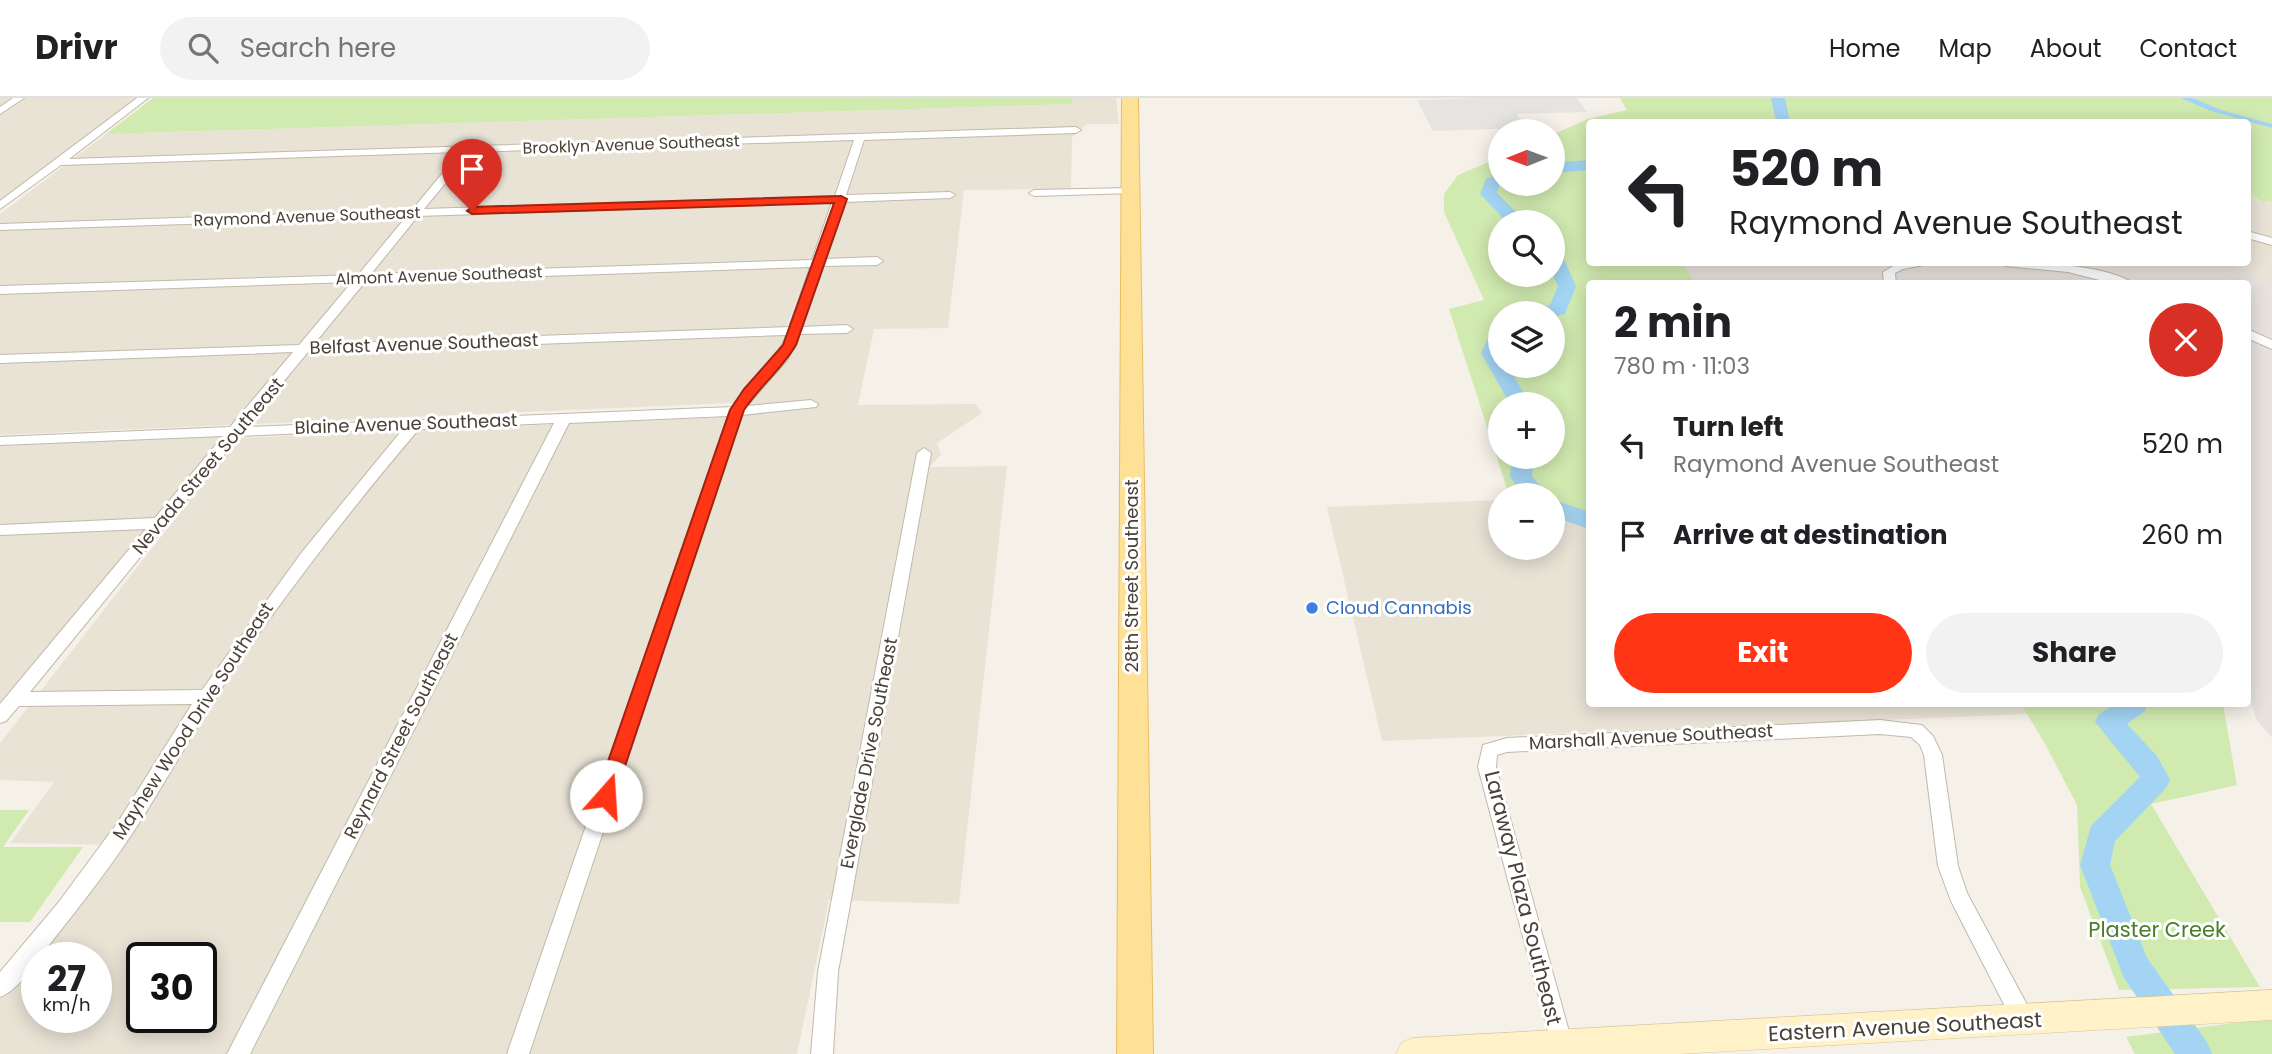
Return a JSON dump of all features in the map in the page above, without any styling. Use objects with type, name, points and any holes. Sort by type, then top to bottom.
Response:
[{"type":"main road","name":"28th Street Southeast","points":[[1130,98],[1135,1054]]},
{"type":"main road","name":"Eastern Avenue Southeast","points":[[1412,1054],[2272,1005]]},
{"type":"street","points":[[0,111],[19,98]]},
{"type":"street","points":[[0,206],[143,98]]},
{"type":"street","name":"Brooklyn Avenue Southeast","points":[[59,162],[1076,130]]},
{"type":"street","points":[[518,1054],[737,410],[762,376],[783,356],[795,330],[860,137]]},
{"type":"street","name":"Nevada Street Southeast","points":[[0,716],[306,349],[468,149]]},
{"type":"street","points":[[1034,193],[1130,191]]},
{"type":"street","name":"Raymond Avenue Southeast","points":[[0,227],[950,195]]},
{"type":"street","points":[[2251,235],[2272,242]]},
{"type":"street","name":"Almont Avenue Southeast","points":[[0,290],[877,261]]},
{"type":"street","points":[[1890,280],[1889,272],[1900,266]]},
{"type":"street","points":[[2052,266],[2117,280]]},
{"type":"street","name":"Belfast Avenue Southeast","points":[[0,359],[847,329]]},
{"type":"street","points":[[2251,335],[2272,345]]},
{"type":"street","name":"Blaine Avenue Southeast","points":[[0,441],[564,418],[811,404]]},
{"type":"street","name":"Reynard Street Southeast","points":[[238,1054],[564,418]]},
{"type":"street","name":"Mayhew Wood Drive Southeast","points":[[0,986],[20,965],[125,827],[206,697],[287,581],[348,502],[415,424]]},
{"type":"street","name":"Everglade Drive Southeast","points":[[822,1054],[828,972],[924,453]]},
{"type":"street","points":[[0,530],[160,523]]},
{"type":"street","points":[[15,699],[206,697]]},
{"type":"street","name":"Marshall Avenue Southeast","points":[[1489,750],[1507,745],[1812,728],[1881,727],[1916,730],[1927,741],[1933,755],[1948,866],[1958,895],[2024,1021]]},
{"type":"street","name":"Laraway Plaza Southeast","points":[[1489,750],[1487,767],[1494,798],[1562,1046]]},
{"type":"shaded area","points":[[0,98],[137,98],[0,201]]},
{"type":"shaded area","points":[[1073,98],[1116,98],[1119,124],[1087,124],[1072,137],[1071,189],[964,190],[948,328],[874,329],[858,405],[975,404],[982,413],[937,443],[941,454],[930,467],[1007,466],[959,904],[829,900],[797,1054],[0,1054],[0,993],[21,966],[21,1033],[112,1033],[112,942],[40,942],[117,845],[10,843],[54,782],[0,780],[0,743],[238,438],[746,416],[755,392],[790,356],[865,141],[855,141],[771,365],[748,384],[734,403],[0,435],[0,214],[106,134],[1072,104]]},
{"type":"shaded area","points":[[1577,98],[1587,112],[1517,114],[1520,119],[1488,119],[1488,129],[1433,131],[1417,100]]},
{"type":"shaded area","points":[[2251,194],[2261,202],[2272,201],[2272,279],[2233,266],[2251,266]]},
{"type":"shaded area","points":[[1684,266],[2235,266],[2272,279],[2272,737],[2257,721],[2251,703],[2251,280],[1693,280]]},
{"type":"shaded area","points":[[224,436],[0,705],[0,446]]},
{"type":"shaded area","points":[[1488,500],[1488,560],[1565,560],[1565,518],[1586,528],[1586,707],[2023,707],[2027,714],[1382,741],[1327,507]]},
{"type":"green space","points":[[153,98],[1073,98],[1072,104],[106,134]]},
{"type":"green space","points":[[1620,98],[2272,98],[2272,201],[2262,202],[2251,194],[2251,119],[1588,119],[1627,110]]},
{"type":"green space","points":[[1586,120],[1586,266],[1684,266],[1693,280],[1586,280],[1586,517],[1565,518],[1565,483],[1505,483],[1501,469],[1565,469],[1565,392],[1488,392],[1488,430],[1449,309],[1484,300],[1444,212],[1444,194],[1458,175],[1488,162],[1488,196],[1565,196],[1565,129]]},
{"type":"green space","name":"Plaster Creek","points":[[2023,707],[2224,707],[2237,785],[2151,804],[2260,987],[2119,990],[2080,887],[2077,805]]},
{"type":"green space","points":[[0,810],[29,810],[3,847],[83,847],[30,922],[0,922]]},
{"type":"green space","points":[[2272,1018],[2272,1054],[2135,1054],[2126,1037]]},
{"type":"water","points":[[2181,98],[2193,98],[2221,110],[2272,124],[2272,128],[2251,122],[2251,119],[2240,119],[2211,111]]},
{"type":"waterway","name":"Plaster Creek","points":[[1778,98],[1782,119]]},
{"type":"waterway","name":"Plaster Creek","points":[[1565,167],[1586,165]]},
{"type":"waterway","name":"Plaster Creek","points":[[1490,196],[1505,210]]},
{"type":"waterway","name":"Plaster Creek","points":[[1561,301],[1567,286],[1565,282]]},
{"type":"waterway","name":"Plaster Creek","points":[[1505,378],[1513,392]]},
{"type":"waterway","name":"Plaster Creek","points":[[1522,469],[1521,477],[1526,483]]},
{"type":"waterway","name":"Plaster Creek","points":[[1565,512],[1586,520]]},
{"type":"waterway","name":"Plaster Creek","points":[[2131,707],[2109,722],[2142,757],[2156,780],[2101,835],[2095,865],[2135,967],[2195,1054]]},
{"type":"place","name":"Cloud Cannabis","points":[[1312,608]]},
{"type":"route","points":[[472,211],[841,199],[789,345],[783,356],[762,376],[737,410],[606,796]]}]
